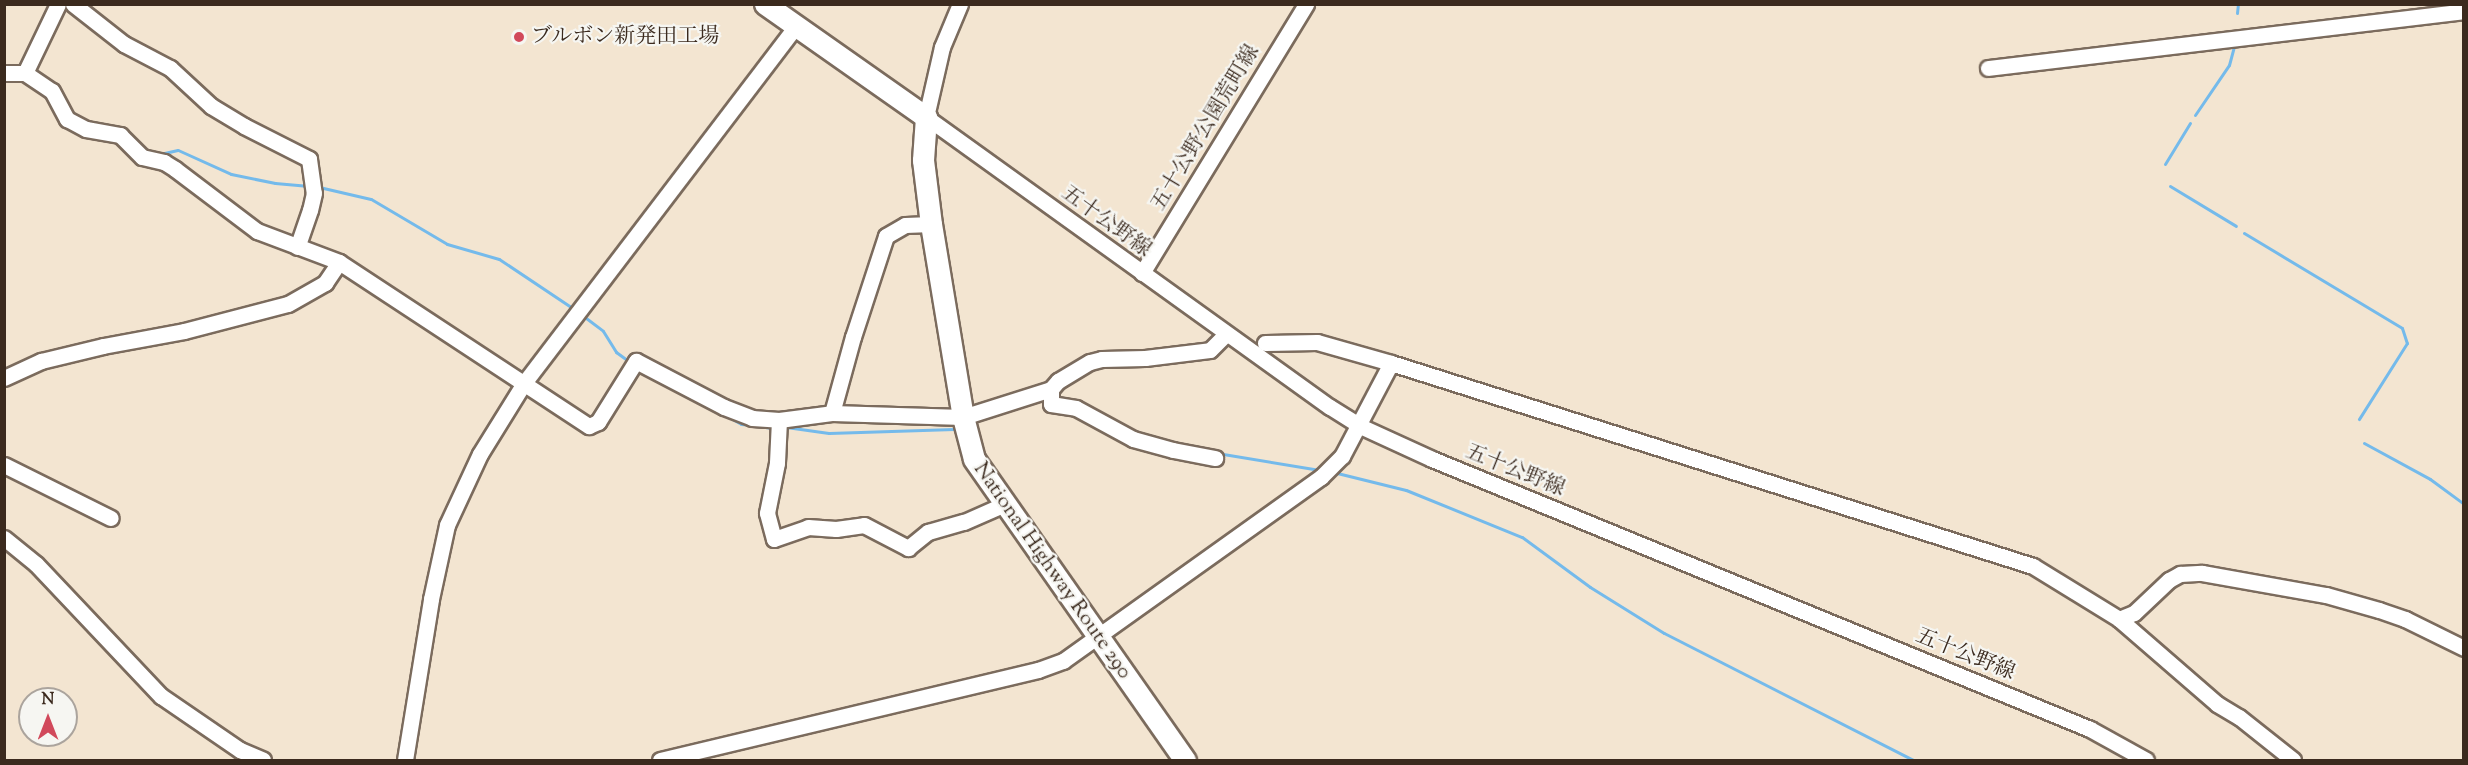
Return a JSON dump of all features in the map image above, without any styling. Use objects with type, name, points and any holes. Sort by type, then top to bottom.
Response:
[{"type":"highway","points":[[765,4],[926,117]]},
{"type":"highway","name":"National Highway Route 290","points":[[926,117],[923,160],[931,224],[963,417],[974,459],[1185,760]]},
{"type":"street","points":[[25,73],[58,4]]},
{"type":"street","points":[[73,4],[124,44],[170,68],[211,106],[244,126],[309,159],[314,193],[297,248]]},
{"type":"street","points":[[926,117],[942,47],[960,4]]},
{"type":"street","name":"五十公野公園荒町線","points":[[1142,273],[1306,4]]},
{"type":"street","points":[[1988,68],[2463,11]]},
{"type":"street","points":[[405,760],[431,599],[447,525],[480,454],[525,383],[795,27]]},
{"type":"street","points":[[4,73],[25,73],[52,91],[67,119],[86,129],[120,135],[142,158],[164,162],[257,231],[339,262],[589,426],[598,422],[636,361],[724,408],[752,418],[779,420],[832,413],[963,417],[1051,388],[1058,381],[1090,362],[1210,350],[1226,334]]},
{"type":"street","name":"五十公野線","points":[[926,117],[1226,334],[1360,426],[1453,468],[2090,729],[2146,760]]},
{"type":"street","points":[[832,413],[886,236],[905,225],[931,224]]},
{"type":"street","points":[[4,378],[41,361],[103,346],[184,331],[288,304],[325,283],[339,262]]},
{"type":"street","points":[[1265,343],[1317,342],[1391,363],[2018,560],[2049,574],[2119,619],[2217,704],[2239,717],[2293,760]]},
{"type":"street","points":[[660,760],[1038,670],[1062,661],[1098,638],[1321,477],[1342,456],[1360,426],[1391,363]]},
{"type":"street","points":[[1051,388],[1051,404],[1076,408],[1133,439],[1215,458]]},
{"type":"street","points":[[779,420],[777,463],[767,513],[774,539],[808,527],[836,529],[864,525],[908,548],[928,532],[964,522],[1005,504]]},
{"type":"street","points":[[4,465],[111,518]]},
{"type":"street","points":[[4,538],[36,564],[161,696],[240,750],[263,760]]},
{"type":"street","points":[[2119,619],[2134,613],[2159,588],[2175,577],[2181,574],[2202,573],[2326,595],[2379,610],[2405,619],[2463,648]]},
{"type":"waterway","points":[[2237,13],[2238,4]]},
{"type":"waterway","points":[[2195,115],[2229,65],[2234,46]]},
{"type":"waterway","points":[[2165,164],[2190,123]]},
{"type":"waterway","points":[[160,154],[178,150],[231,174],[275,183],[309,186]]},
{"type":"waterway","points":[[2170,186],[2236,226]]},
{"type":"waterway","points":[[319,187],[371,199],[447,244],[499,259],[574,309]]},
{"type":"waterway","points":[[2244,233],[2402,328],[2407,343],[2359,419]]},
{"type":"waterway","points":[[582,315],[603,331],[616,352],[630,362]]},
{"type":"waterway","points":[[725,415],[741,424],[752,425]]},
{"type":"waterway","points":[[974,422],[993,415]]},
{"type":"waterway","points":[[758,426],[772,428]]},
{"type":"waterway","points":[[786,427],[829,433],[954,429]]},
{"type":"waterway","points":[[2364,443],[2430,479],[2464,504]]},
{"type":"waterway","points":[[1217,453],[1320,470]]},
{"type":"waterway","points":[[1333,472],[1406,490],[1522,537],[1590,587],[1664,633],[1913,760]]},
{"type":"place","name":"ブルボン新発田工場","points":[[519,37]]}]
